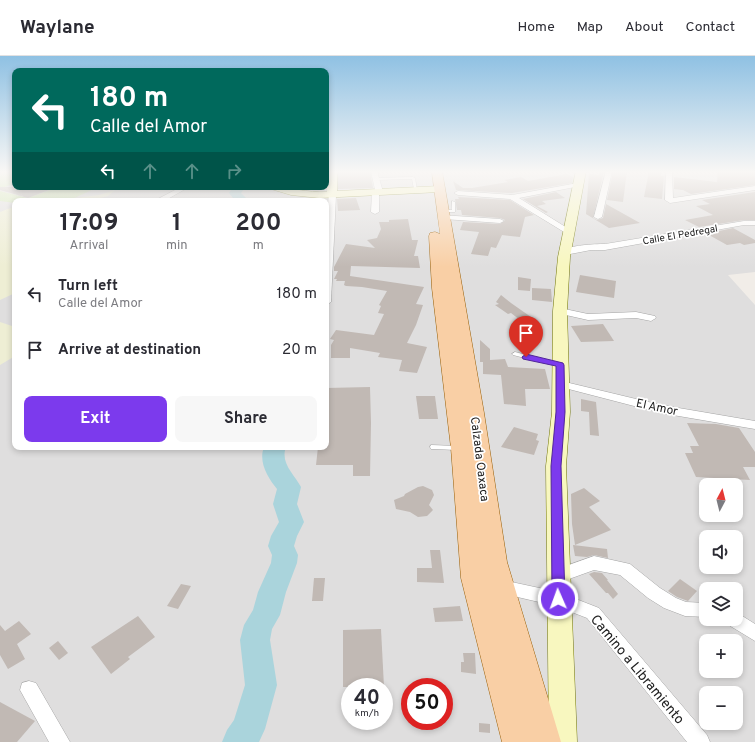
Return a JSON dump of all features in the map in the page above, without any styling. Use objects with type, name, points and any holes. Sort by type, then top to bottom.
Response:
[{"type":"main road","name":"Calzada Oaxaca","points":[[440,203],[439,288],[461,448],[474,578],[518,742]]},
{"type":"main road","name":"Calzada Oaxaca","points":[[441,203],[474,412],[494,562],[545,742]]},
{"type":"main road","points":[[563,742],[558,599],[556,466],[561,412],[560,311],[565,254],[575,203]]},
{"type":"street","points":[[329,230],[331,203]]},
{"type":"street","points":[[375,212],[376,203]]},
{"type":"street","points":[[451,203],[500,221]]},
{"type":"street","points":[[522,203],[569,232]]},
{"type":"street","points":[[598,217],[601,203]]},
{"type":"street","name":"Calle El Pedregal","points":[[565,254],[597,251],[605,248],[724,226],[755,223]]},
{"type":"street","points":[[560,311],[587,317],[628,315],[646,316],[651,318]]},
{"type":"street","name":"El Amor","points":[[560,384],[661,409],[755,425]]},
{"type":"street","points":[[558,576],[594,563],[624,569],[654,593],[670,603],[685,609],[699,610]]},
{"type":"street","name":"Camino a Libramiento","points":[[502,587],[558,599],[593,613],[700,742]]},
{"type":"street","points":[[743,625],[755,633]]},
{"type":"street","points":[[28,690],[60,742]]},
{"type":"lane","points":[[515,354],[560,365]]},
{"type":"lane","points":[[433,447],[461,448]]},
{"type":"shaded area","points":[[0,203],[12,203],[12,450],[329,450],[329,203],[755,203],[755,272],[728,275],[755,305],[755,742],[0,742]]},
{"type":"green space","points":[[12,207],[12,294],[0,300],[0,212]]},
{"type":"green space","points":[[0,322],[12,326],[12,358],[0,365]]},
{"type":"building","points":[[337,203],[358,203],[360,210],[338,211]]},
{"type":"building","points":[[456,203],[515,203],[534,215],[525,217],[520,237],[502,235],[496,248],[491,247],[488,256],[471,254],[479,232],[460,230],[463,222],[500,224],[505,220],[500,218],[462,215],[461,210],[457,210]]},
{"type":"building","points":[[530,203],[545,203],[546,204],[537,206],[548,212],[546,213]]},
{"type":"building","points":[[587,203],[597,203],[593,218],[597,220],[603,218],[606,204],[640,223],[609,228],[586,214]]},
{"type":"building","points":[[708,203],[755,203],[755,220],[744,220],[699,227],[685,220],[713,215],[696,206],[710,204]]},
{"type":"building","points":[[408,219],[412,240],[418,240],[414,256],[418,256],[420,268],[351,266],[350,276],[424,287],[416,304],[423,305],[416,325],[407,343],[427,347],[417,373],[399,371],[402,360],[378,357],[380,353],[350,348],[350,358],[331,358],[331,345],[334,340],[330,339],[336,330],[374,335],[384,314],[378,313],[381,306],[379,305],[387,291],[346,286],[344,285],[345,281],[336,281],[337,279],[334,279],[338,271],[334,271],[334,267],[346,244],[375,248],[367,240],[377,238],[381,229],[379,222]]},
{"type":"building","points":[[733,228],[755,240],[755,243],[744,245],[740,243],[727,245],[709,235],[714,235],[710,233]]},
{"type":"building","points":[[580,275],[616,281],[614,298],[576,292]]},
{"type":"building","points":[[518,277],[531,279],[530,291],[518,290]]},
{"type":"building","points":[[532,288],[551,289],[552,302],[532,300]]},
{"type":"building","points":[[501,295],[531,317],[520,320],[511,313],[508,314],[495,305],[499,304],[496,302]]},
{"type":"building","points":[[603,324],[614,341],[581,342],[571,326]]},
{"type":"building","points":[[480,340],[490,349],[490,360],[505,359],[508,367],[545,369],[550,389],[525,389],[526,406],[504,404],[501,375],[483,374],[483,362],[480,362]]},
{"type":"building","points":[[370,387],[370,476],[353,476],[353,465],[316,465],[318,450],[329,450],[329,388]]},
{"type":"building","points":[[416,396],[435,396],[438,419],[419,419]]},
{"type":"building","points":[[581,399],[596,402],[599,436],[590,435],[589,412],[581,411]]},
{"type":"building","points":[[687,423],[716,424],[739,428],[755,452],[755,467],[743,467],[750,480],[743,480],[743,478],[696,477],[685,453],[693,453],[690,446],[699,446]]},
{"type":"building","points":[[514,427],[538,434],[536,440],[539,441],[534,455],[501,447]]},
{"type":"building","points":[[423,486],[432,490],[434,495],[429,505],[433,510],[427,516],[418,517],[410,512],[396,509],[394,500],[404,496],[418,487]]},
{"type":"building","points":[[584,488],[600,501],[589,507],[611,530],[575,545],[572,524],[571,494]]},
{"type":"building","points":[[573,545],[607,549],[608,558],[594,555],[587,557],[575,556]]},
{"type":"building","points":[[430,550],[440,550],[444,583],[417,582],[417,568],[432,568]]},
{"type":"building","points":[[594,572],[602,573],[618,594],[613,599],[589,574]]},
{"type":"building","points":[[314,578],[325,578],[323,601],[312,601]]},
{"type":"building","points":[[680,579],[697,591],[688,601],[677,597],[668,591]]},
{"type":"building","points":[[181,584],[191,586],[178,609],[167,606]]},
{"type":"building","points":[[460,606],[463,621],[435,622],[433,608]]},
{"type":"building","points":[[138,616],[155,637],[128,657],[130,659],[111,674],[91,647]]},
{"type":"building","points":[[19,621],[31,634],[17,644],[25,659],[8,669],[0,655],[0,625],[5,631]]},
{"type":"building","points":[[381,629],[384,678],[343,678],[343,630]]},
{"type":"building","points":[[58,641],[68,653],[59,660],[49,648]]},
{"type":"building","points":[[463,653],[475,653],[476,674],[461,672],[461,662],[464,662]]},
{"type":"building","points":[[0,702],[35,721],[17,742],[0,742]]},
{"type":"building","points":[[479,723],[490,724],[490,733],[479,732]]},
{"type":"waterway","points":[[239,742],[248,729],[261,685],[255,640],[259,625],[266,615],[272,592],[284,563],[285,555],[281,546],[284,536],[292,522],[285,504],[289,487],[277,473],[274,450]]},
{"type":"route","points":[[526,357],[560,365],[561,412],[556,466],[558,599]]}]
